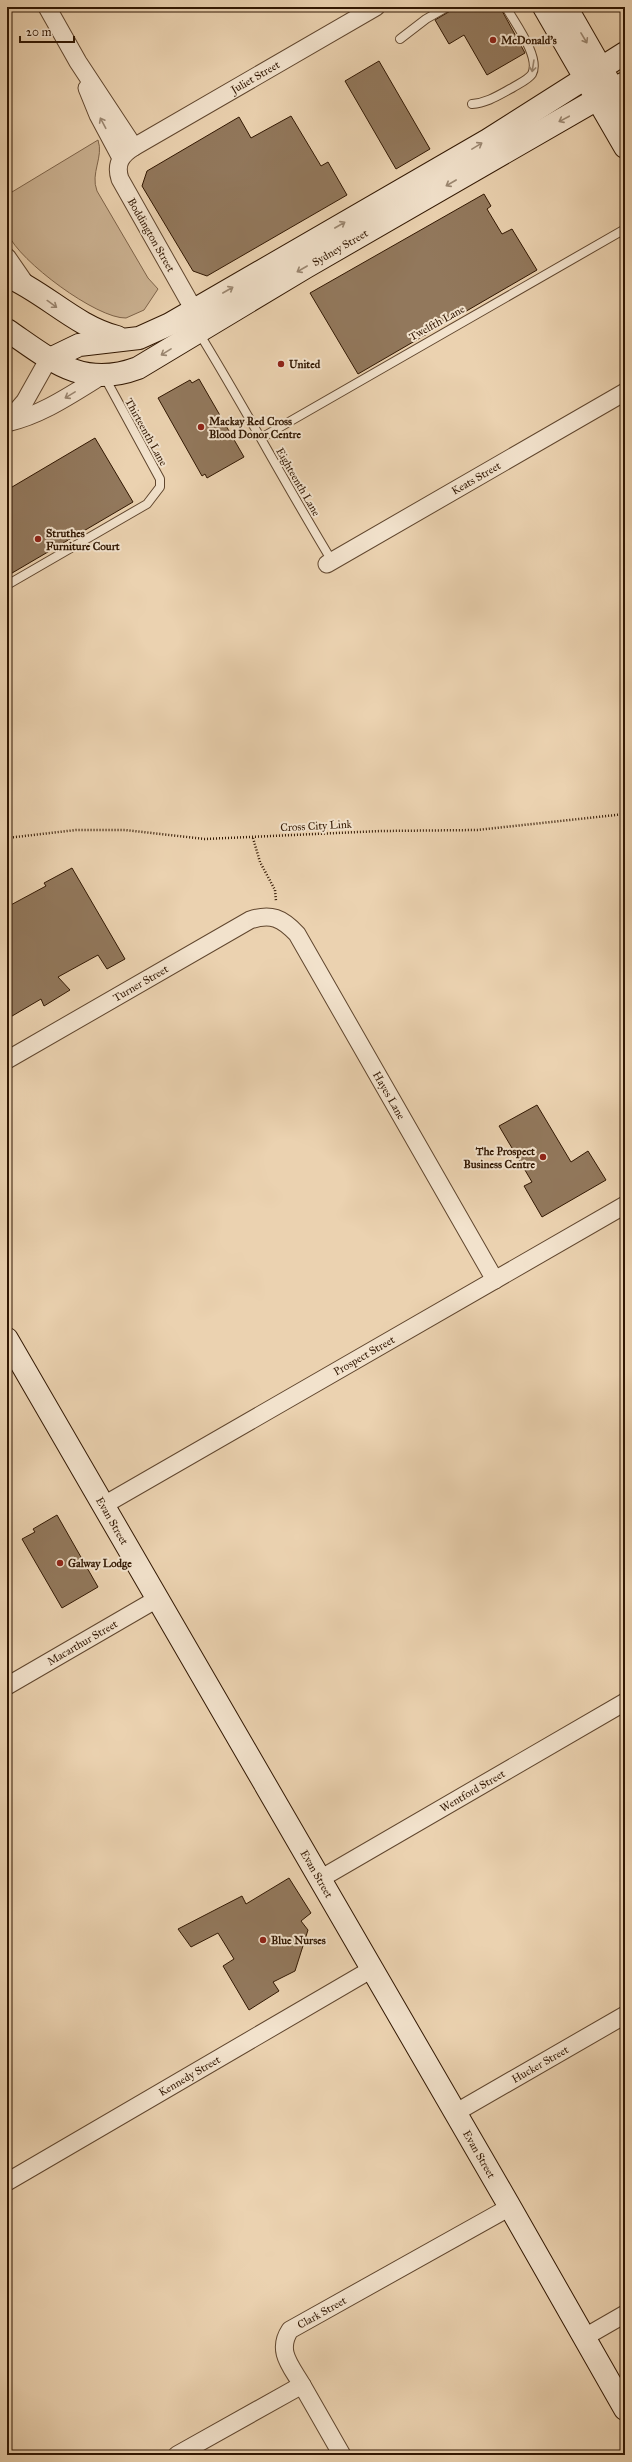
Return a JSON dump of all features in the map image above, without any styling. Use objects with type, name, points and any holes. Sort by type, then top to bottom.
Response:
[{"type":"main road","points":[[544,7],[593,74],[612,91],[625,110]]},
{"type":"main road","points":[[566,7],[593,74]]},
{"type":"main road","name":"Sydney Street","points":[[41,354],[72,371],[103,375],[124,372],[144,365],[196,320],[472,150],[625,53]]},
{"type":"main road","points":[[612,91],[625,147]]},
{"type":"main road","name":"Sydney Street","points":[[41,354],[79,345],[146,336],[196,320],[612,91]]},
{"type":"main road","points":[[7,276],[28,287],[84,325],[112,336],[128,339]]},
{"type":"main road","points":[[7,315],[22,330],[41,354]]},
{"type":"main road","points":[[7,330],[41,354]]},
{"type":"main road","name":"Evan Street","points":[[7,1339],[456,2113],[625,2409]]},
{"type":"street","points":[[47,7],[75,56],[134,147],[121,158],[98,115],[75,56]]},
{"type":"street","name":"Juliet Street","points":[[134,147],[376,7]]},
{"type":"street","name":"Boddington Street","points":[[121,158],[117,170],[120,180],[196,320]]},
{"type":"street","points":[[7,256],[28,287]]},
{"type":"street","points":[[7,423],[25,401],[41,354]]},
{"type":"street","points":[[7,423],[26,418],[103,375]]},
{"type":"street","name":"Keats Street","points":[[329,562],[625,392]]},
{"type":"street","name":"Turner Street","points":[[7,1060],[250,920],[261,916],[276,917]]},
{"type":"street","name":"Hayes Lane","points":[[276,917],[297,934],[495,1280]]},
{"type":"street","name":"Prospect Street","points":[[104,1505],[625,1205]]},
{"type":"street","name":"Macarthur Street","points":[[7,1686],[158,1599]]},
{"type":"street","name":"Wentford Street","points":[[320,1879],[625,1702]]},
{"type":"street","name":"Kennedy Street","points":[[7,2182],[372,1969]]},
{"type":"street","name":"Hucker Street","points":[[456,2113],[625,2015]]},
{"type":"street","name":"Clark Street","points":[[342,2455],[284,2354],[284,2342],[290,2330],[510,2207]]},
{"type":"street","points":[[585,2337],[625,2314]]},
{"type":"street","points":[[177,2455],[302,2385]]},
{"type":"lane","points":[[400,39],[414,31],[426,19],[447,7]]},
{"type":"lane","points":[[472,104],[481,103],[494,98],[528,78],[534,69],[534,57],[506,7]]},
{"type":"lane","name":"Twelfth Lane","points":[[261,438],[625,229]]},
{"type":"lane","name":"Eighteenth Lane","points":[[196,320],[261,438],[272,461],[329,562]]},
{"type":"lane","name":"Thirteenth Lane","points":[[7,585],[147,504],[160,487],[160,479],[103,375]]},
{"type":"path","name":"Cross City Link","points":[[7,838],[76,830],[126,830],[205,839],[381,831],[477,830],[625,814]]},
{"type":"path","points":[[253,838],[260,862],[275,890],[276,917]]},
{"type":"shaded area","points":[[98,140],[99,153],[95,178],[97,191],[148,278],[158,289],[144,310],[126,318],[113,316],[97,309],[60,286],[27,259],[15,245],[7,230],[7,195]]},
{"type":"building","name":"McDonald's","points":[[457,7],[500,7],[525,53],[487,75],[464,35],[449,44],[435,20]]},
{"type":"building","points":[[379,61],[430,149],[396,169],[345,81]]},
{"type":"building","points":[[291,116],[321,166],[328,162],[347,195],[207,276],[193,271],[142,186],[147,171],[239,117],[251,138]]},
{"type":"building","points":[[484,194],[491,206],[487,209],[502,234],[512,229],[537,270],[358,374],[310,293]]},
{"type":"building","name":"Mackay Red Cross Blood Donor Centre","points":[[199,379],[244,457],[207,478],[205,474],[202,476],[158,398],[190,380],[192,383]]},
{"type":"building","name":"Struthes Furniture Court","points":[[95,438],[133,502],[7,576],[7,490]]},
{"type":"building","points":[[72,868],[125,959],[107,969],[98,955],[58,977],[70,990],[44,1006],[41,999],[7,1019],[7,907],[46,886],[44,883]]},
{"type":"building","name":"The Prospect Business Centre","points":[[537,1105],[571,1162],[588,1151],[606,1180],[542,1217],[524,1186],[532,1182],[499,1126]]},
{"type":"building","name":"Galway Lodge","points":[[57,1515],[98,1587],[62,1608],[22,1539],[35,1532],[33,1529]]},
{"type":"building","name":"Blue Nurses","points":[[289,1878],[311,1913],[301,1921],[308,1930],[295,1971],[273,1982],[279,1991],[249,2010],[223,1966],[234,1959],[218,1933],[191,1947],[178,1929],[242,1896],[246,1904]]},
{"type":"place","name":"McDonald's","points":[[493,40]]},
{"type":"place","name":"United","points":[[281,364]]},
{"type":"place","name":"Mackay Red Cross Blood Donor Centre","points":[[201,427]]},
{"type":"place","name":"Struthes Furniture Court","points":[[38,539]]},
{"type":"place","name":"The Prospect Business Centre","points":[[543,1157]]},
{"type":"place","name":"Galway Lodge","points":[[60,1563]]},
{"type":"place","name":"Blue Nurses","points":[[263,1940]]}]
